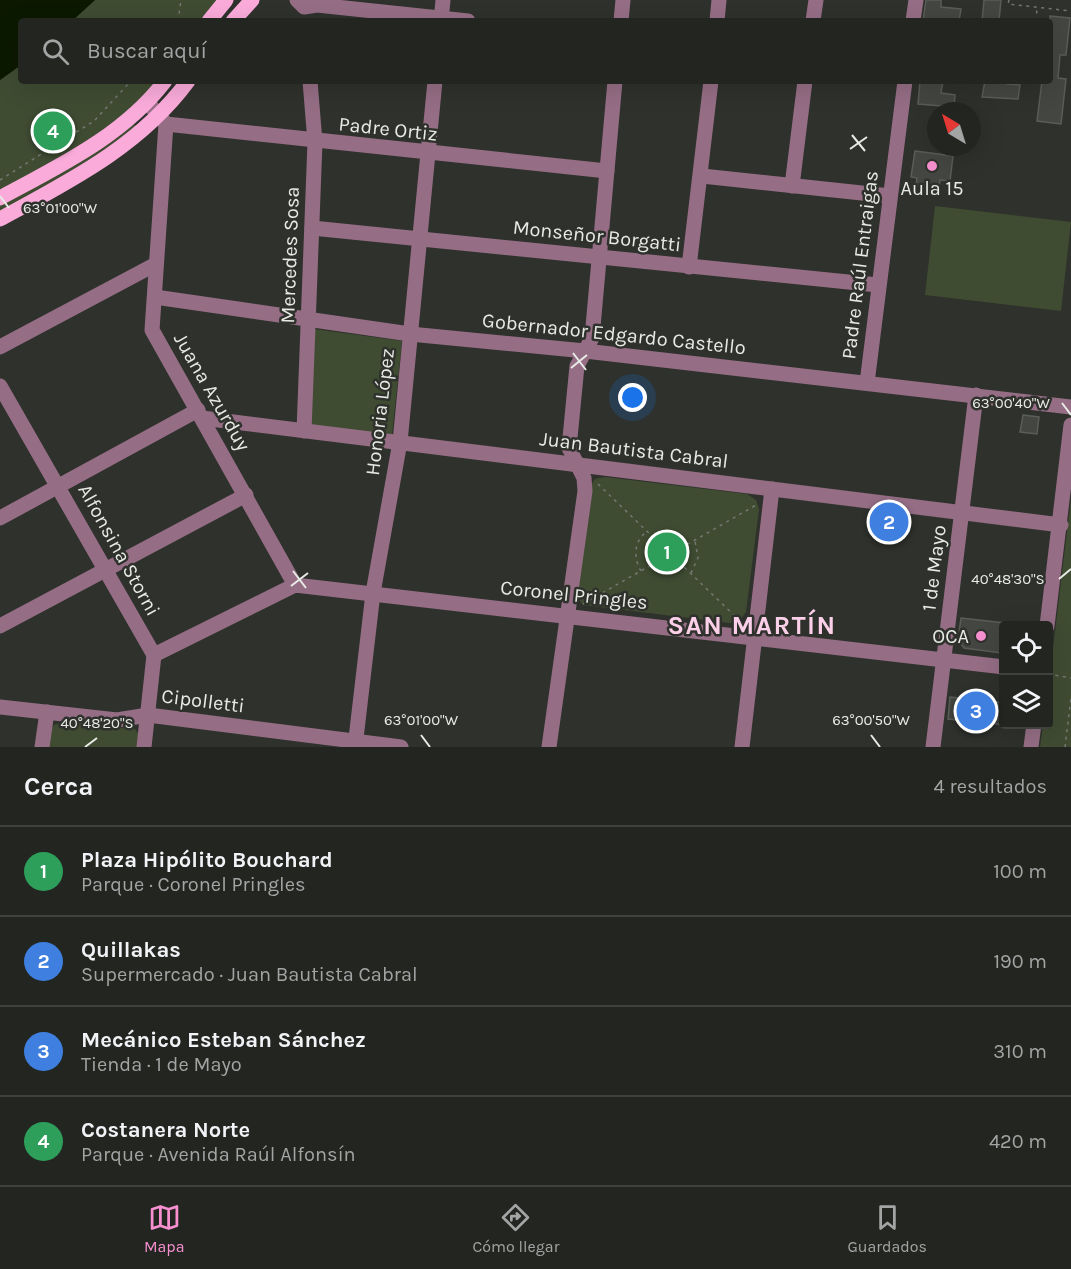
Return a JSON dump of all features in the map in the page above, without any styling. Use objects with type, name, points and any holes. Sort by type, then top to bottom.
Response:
[{"type":"main road","points":[[211,18],[226,0]]},
{"type":"main road","points":[[236,18],[252,0]]},
{"type":"main road","points":[[0,198],[91,148],[148,103],[163,84]]},
{"type":"main road","points":[[0,219],[93,169],[163,120],[186,84]]},
{"type":"street","points":[[441,18],[443,0]]},
{"type":"street","points":[[621,18],[622,0]]},
{"type":"street","points":[[717,18],[719,0]]},
{"type":"street","points":[[813,18],[816,0]]},
{"type":"street","points":[[913,18],[916,0]]},
{"type":"street","points":[[302,9],[317,5],[432,18]]},
{"type":"street","name":"Mercedes Sosa","points":[[304,431],[315,142],[310,84]]},
{"type":"street","name":"Honoria López","points":[[355,744],[373,593],[400,442],[435,84]]},
{"type":"street","points":[[549,747],[585,491],[569,448],[577,366],[592,338],[615,84]]},
{"type":"street","points":[[689,267],[702,176],[711,84]]},
{"type":"street","points":[[792,186],[805,84]]},
{"type":"street","name":"Padre Raúl Entraigas","points":[[867,383],[905,84]]},
{"type":"street","points":[[148,103],[163,120]]},
{"type":"street","name":"Padre Ortiz","points":[[163,120],[315,142],[607,171]]},
{"type":"street","name":"Juana Azurduy","points":[[163,120],[152,330],[295,585]]},
{"type":"street","points":[[702,176],[890,196]]},
{"type":"street","name":"Monseñor Borgatti","points":[[312,228],[878,285]]},
{"type":"street","points":[[0,347],[156,264]]},
{"type":"street","name":"Gobernador Edgardo Castello","points":[[154,297],[410,334],[585,351],[1071,406]]},
{"type":"street","name":"Alfonsina Storni","points":[[0,386],[154,655]]},
{"type":"street","name":"1 de Mayo","points":[[933,747],[976,394]]},
{"type":"street","points":[[0,518],[200,414]]},
{"type":"street","name":"Juan Bautista Cabral","points":[[200,414],[304,431],[577,465],[771,493],[962,512],[1061,525]]},
{"type":"street","points":[[1048,621],[1061,525],[1071,425]]},
{"type":"street","points":[[741,747],[771,493]]},
{"type":"street","points":[[0,626],[106,572],[246,495]]},
{"type":"street","points":[[144,747],[154,655],[295,585]]},
{"type":"street","name":"Coronel Pringles","points":[[295,585],[569,614],[999,667]]},
{"type":"street","name":"Cipolletti","points":[[0,707],[117,720],[148,715],[355,744],[401,747]]},
{"type":"street","points":[[42,747],[47,712]]},
{"type":"street","points":[[1031,747],[1033,729]]},
{"type":"path","points":[[178,18],[181,0]]},
{"type":"path","points":[[1009,0],[1008,4],[1071,11]]},
{"type":"path","points":[[1036,18],[1038,7]]},
{"type":"path","points":[[0,180],[94,121],[128,84]]},
{"type":"path","points":[[593,479],[755,637]]},
{"type":"path","points":[[569,614],[771,493]]},
{"type":"path","points":[[641,571],[635,555],[637,544],[646,531]]},
{"type":"path","points":[[691,574],[698,558],[694,540]]},
{"type":"path","points":[[673,542],[681,548],[683,554],[680,563],[671,567],[660,560],[658,554],[662,546],[673,542]]},
{"type":"path","points":[[1053,675],[1071,678]]},
{"type":"path","points":[[1065,747],[1071,698]]},
{"type":"shaded area","points":[[0,0],[95,0],[75,18],[18,18],[18,67],[0,80]]},
{"type":"shaded area","points":[[95,0],[218,0],[203,18],[75,18]]},
{"type":"shaded area","points":[[18,67],[18,84],[154,84],[124,118],[88,144],[0,192],[0,80]]},
{"type":"shaded area","points":[[132,124],[136,125],[134,132],[0,215],[0,205]]},
{"type":"shaded area","points":[[935,206],[1071,222],[1061,311],[925,295]]},
{"type":"shaded area","points":[[314,329],[402,341],[392,435],[310,426]]},
{"type":"shaded area","points":[[605,477],[747,494],[756,500],[759,509],[746,612],[740,620],[730,623],[583,605],[575,595],[588,489],[595,479]]},
{"type":"shaded area","points":[[1071,499],[1071,747],[1040,747],[1042,729],[1053,729],[1053,648]]},
{"type":"shaded area","points":[[64,722],[116,729],[132,726],[139,734],[138,747],[47,747],[48,734],[54,725]]},
{"type":"building","points":[[926,0],[941,0],[941,7],[961,9],[960,18],[923,18]]},
{"type":"building","points":[[984,0],[1001,0],[999,18],[982,18]]},
{"type":"building","points":[[1050,16],[1070,18],[1066,55],[1060,55],[1058,78],[1066,79],[1061,124],[1037,121],[1042,84],[1053,84],[1053,18]]},
{"type":"building","points":[[920,84],[942,84],[941,93],[955,95],[954,102],[927,102],[927,105],[918,104]]},
{"type":"building","points":[[984,84],[1020,85],[1018,99],[982,97]]},
{"type":"building","name":"Aula 15","points":[[915,151],[927,153],[927,156],[953,156],[950,181],[940,180],[939,188],[916,185],[917,178],[911,177]]},
{"type":"building","points":[[1023,415],[1039,417],[1037,434],[1020,432]]},
{"type":"building","name":"OCA","points":[[961,618],[999,622],[999,653],[964,648],[958,640]]},
{"type":"building","points":[[950,697],[999,702],[999,724],[948,719]]},
{"type":"place","name":"Costanera Norte","points":[[53,131]]},
{"type":"place","name":"Aula 15","points":[[932,166]]},
{"type":"place","name":"Quillakas","points":[[889,522]]},
{"type":"place","name":"Plaza Hipólito Bouchard","points":[[667,552]]},
{"type":"place","name":"OCA","points":[[981,636]]},
{"type":"place","name":"Mecánico Esteban Sánchez","points":[[976,711]]},
{"type":"district","name":"SAN MARTÍN","points":[[752,625]]}]
